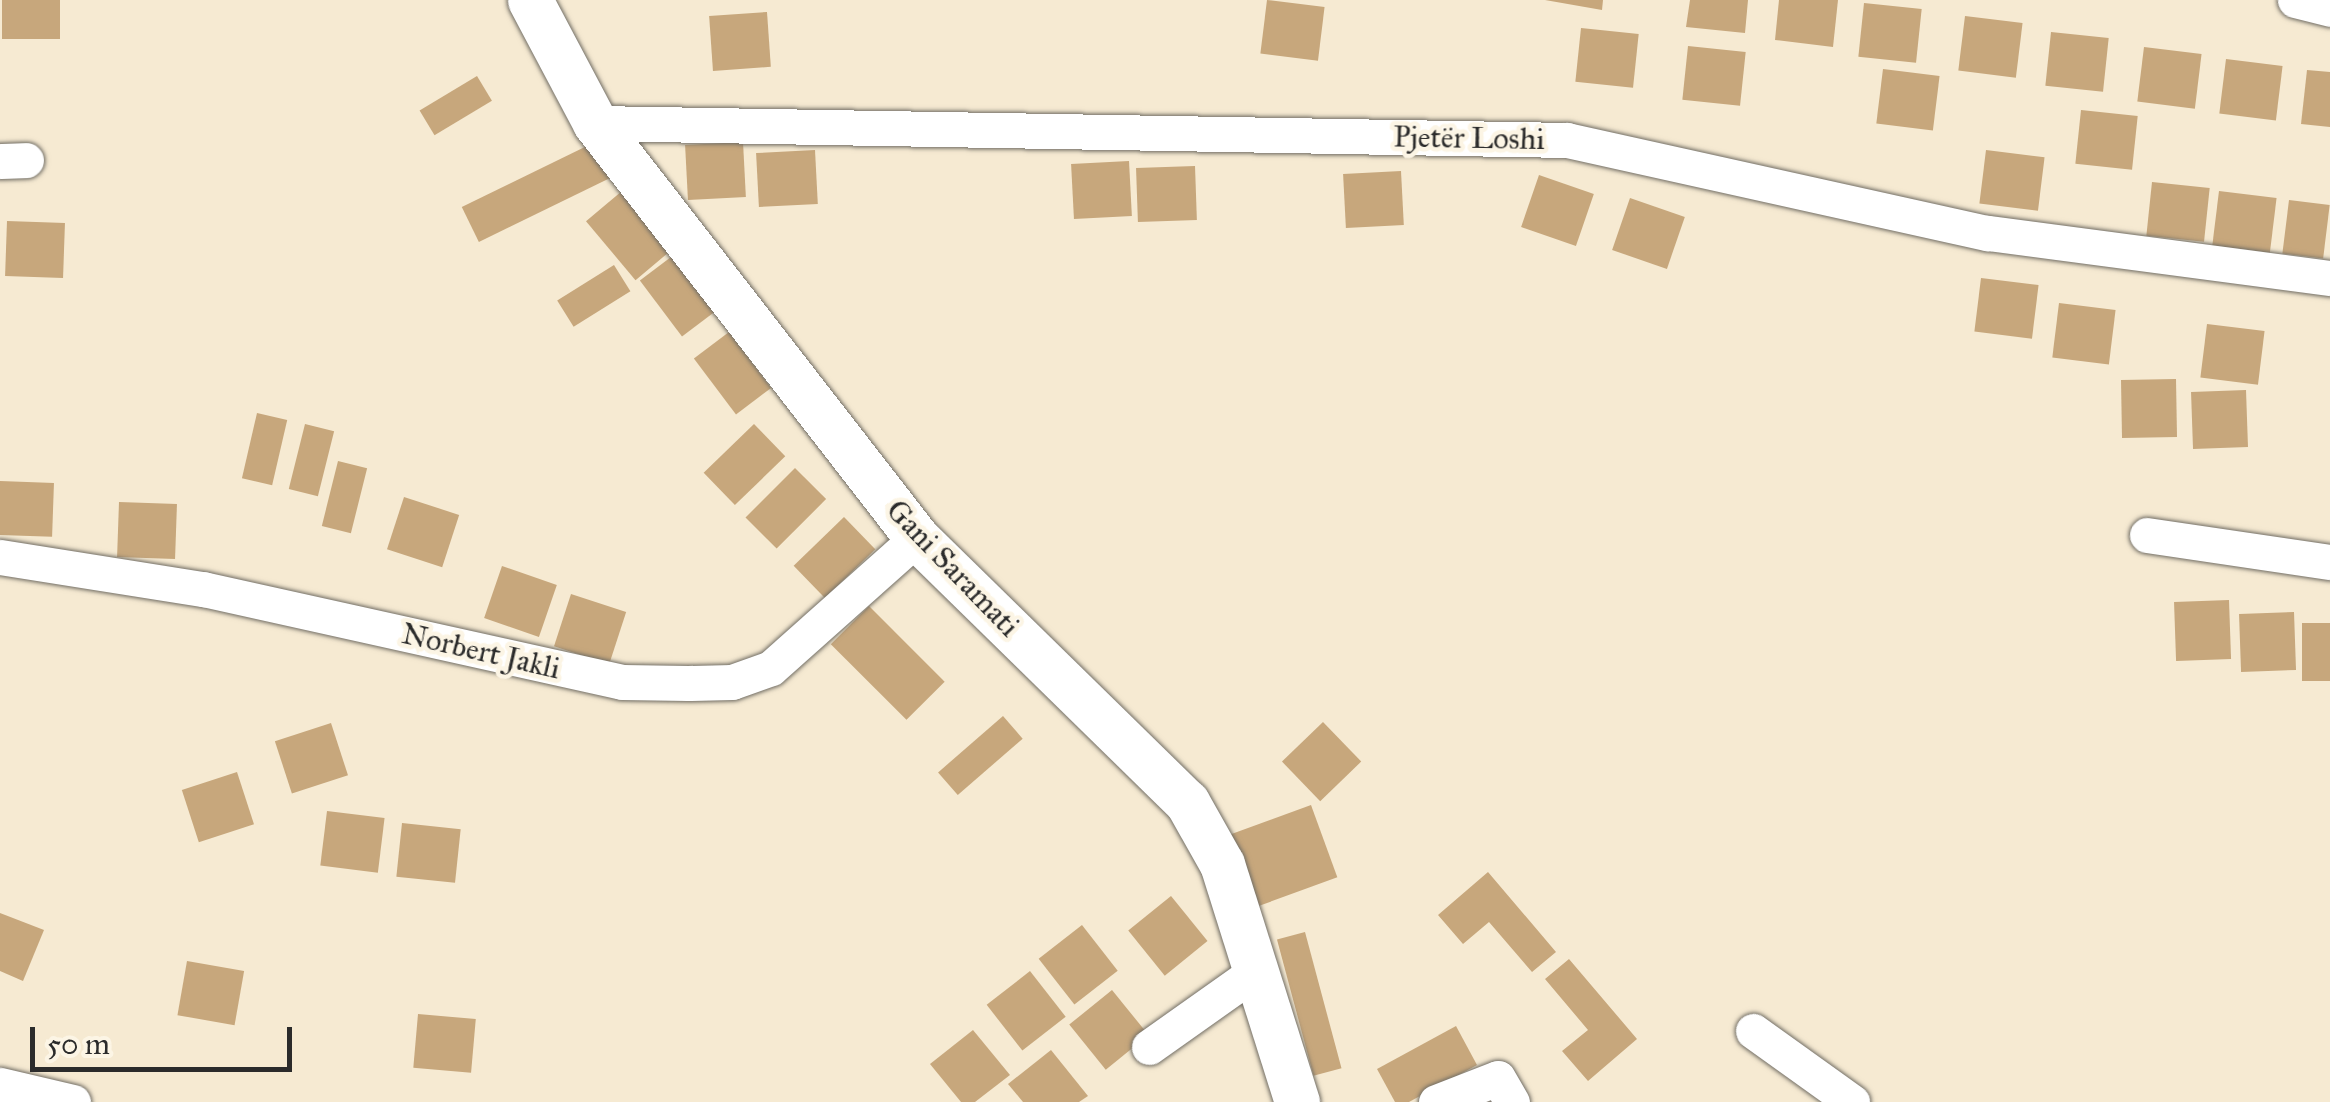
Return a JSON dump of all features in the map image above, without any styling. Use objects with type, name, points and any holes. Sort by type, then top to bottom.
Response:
[{"type":"street","name":"Gani Saramati","points":[[530,0],[595,123],[916,538],[1188,802],[1222,864],[1259,969],[1297,1102]]},
{"type":"street","points":[[2294,0],[2330,9]]},
{"type":"street","name":"Pjetër Loshi","points":[[595,123],[1567,140],[1988,234],[2330,278]]},
{"type":"street","points":[[2148,534],[2330,562]]},
{"type":"street","name":"Norbert Jakli","points":[[0,557],[203,589],[604,678],[688,683],[732,682],[771,668],[916,538]]},
{"type":"street","points":[[1148,1047],[1259,969]]},
{"type":"street","points":[[1753,1031],[1852,1102]]},
{"type":"street","points":[[1436,1102],[1498,1078],[1512,1102]]},
{"type":"street","points":[[22,1093],[74,1102]]},
{"type":"building","points":[[2,0],[60,0],[60,39],[2,39]]},
{"type":"building","points":[[1267,0],[1325,7],[1318,61],[1260,54]]},
{"type":"building","points":[[1545,0],[1603,0],[1602,10]]},
{"type":"building","points":[[1690,0],[1748,0],[1745,33],[1686,27]]},
{"type":"building","points":[[1779,0],[1838,0],[1833,47],[1775,40]]},
{"type":"building","points":[[1864,3],[1922,9],[1916,63],[1858,57]]},
{"type":"building","points":[[767,12],[771,67],[713,71],[709,16]]},
{"type":"building","points":[[1965,16],[2023,23],[2016,78],[1958,71]]},
{"type":"building","points":[[1581,28],[1639,34],[1633,88],[1575,82]]},
{"type":"building","points":[[2051,32],[2109,38],[2103,92],[2045,86]]},
{"type":"building","points":[[1688,46],[1746,52],[1740,106],[1682,100]]},
{"type":"building","points":[[2144,47],[2202,54],[2195,109],[2137,102]]},
{"type":"building","points":[[2226,59],[2283,66],[2276,121],[2219,114]]},
{"type":"building","points":[[1883,69],[1940,76],[1933,131],[1876,124]]},
{"type":"building","points":[[2307,70],[2330,72],[2330,127],[2301,124]]},
{"type":"building","points":[[477,76],[492,101],[435,135],[420,111]]},
{"type":"building","points":[[2081,110],[2138,116],[2132,170],[2075,164]]},
{"type":"building","points":[[743,142],[746,197],[688,200],[685,145]]},
{"type":"building","points":[[593,143],[610,178],[479,242],[462,207]]},
{"type":"building","points":[[815,150],[818,204],[759,207],[756,153]]},
{"type":"building","points":[[1986,150],[2045,157],[2038,211],[1979,204]]},
{"type":"building","points":[[1129,161],[1132,216],[1074,219],[1071,164]]},
{"type":"building","points":[[1195,166],[1197,220],[1138,222],[1136,168]]},
{"type":"building","points":[[1401,171],[1404,225],[1346,228],[1343,174]]},
{"type":"building","points":[[1539,175],[1594,194],[1576,246],[1521,227]]},
{"type":"building","points":[[2152,182],[2210,188],[2204,242],[2146,236]]},
{"type":"building","points":[[622,191],[671,250],[635,280],[586,221]]},
{"type":"building","points":[[2219,191],[2277,198],[2270,253],[2212,246]]},
{"type":"building","points":[[1630,198],[1685,217],[1667,269],[1612,250]]},
{"type":"building","points":[[2289,200],[2330,205],[2323,259],[2282,254]]},
{"type":"building","points":[[7,221],[65,223],[63,278],[5,276]]},
{"type":"building","points":[[675,254],[717,310],[682,336],[640,280]]},
{"type":"building","points":[[614,265],[630,291],[574,327],[557,301]]},
{"type":"building","points":[[1981,278],[2039,285],[2032,339],[1974,332]]},
{"type":"building","points":[[2059,303],[2116,310],[2109,365],[2052,358]]},
{"type":"building","points":[[2207,324],[2265,331],[2258,385],[2200,378]]},
{"type":"building","points":[[729,332],[771,388],[736,414],[694,358]]},
{"type":"building","points":[[2176,379],[2177,437],[2122,438],[2121,380]]},
{"type":"building","points":[[2246,390],[2248,447],[2193,449],[2191,392]]},
{"type":"building","points":[[257,413],[287,420],[272,485],[242,478]]},
{"type":"building","points":[[305,424],[334,431],[318,496],[289,489]]},
{"type":"building","points":[[754,424],[785,456],[735,505],[704,473]]},
{"type":"building","points":[[338,461],[367,468],[351,533],[322,526]]},
{"type":"building","points":[[795,468],[826,499],[777,549],[746,517]]},
{"type":"building","points":[[0,481],[54,483],[52,537],[0,535]]},
{"type":"building","points":[[404,497],[459,515],[442,567],[387,549]]},
{"type":"building","points":[[119,502],[177,504],[175,559],[117,557]]},
{"type":"building","points":[[844,517],[875,549],[825,598],[794,566]]},
{"type":"building","points":[[502,566],[557,585],[539,637],[484,618]]},
{"type":"building","points":[[571,594],[626,612],[609,664],[554,646]]},
{"type":"building","points":[[2229,600],[2231,659],[2176,661],[2174,602]]},
{"type":"building","points":[[869,606],[945,682],[906,720],[831,644]]},
{"type":"building","points":[[2294,612],[2296,670],[2241,672],[2239,614]]},
{"type":"building","points":[[2302,623],[2330,623],[2330,681],[2302,681]]},
{"type":"building","points":[[1003,716],[1023,739],[958,795],[938,772]]},
{"type":"building","points":[[1323,722],[1361,762],[1320,801],[1282,762]]},
{"type":"building","points":[[331,723],[348,775],[292,794],[275,741]]},
{"type":"building","points":[[237,772],[254,824],[199,842],[182,790]]},
{"type":"building","points":[[1311,805],[1337,877],[1257,907],[1230,834]]},
{"type":"building","points":[[327,811],[385,818],[378,873],[320,866]]},
{"type":"building","points":[[402,823],[461,829],[455,883],[396,877]]},
{"type":"building","points":[[1488,872],[1556,952],[1532,972],[1489,922],[1463,944],[1438,915]]},
{"type":"building","points":[[1171,896],[1208,941],[1165,976],[1128,931]]},
{"type":"building","points":[[0,913],[44,930],[23,981],[0,971]]},
{"type":"building","points":[[1082,925],[1118,971],[1074,1005],[1039,959]]},
{"type":"building","points":[[1305,932],[1341,1068],[1313,1076],[1277,940]]},
{"type":"building","points":[[1569,959],[1637,1039],[1588,1081],[1562,1051],[1588,1030],[1545,979]]},
{"type":"building","points":[[187,961],[244,971],[235,1025],[177,1015]]},
{"type":"building","points":[[1030,971],[1066,1017],[1022,1051],[987,1005]]},
{"type":"building","points":[[1112,990],[1149,1035],[1106,1070],[1069,1025]]},
{"type":"building","points":[[418,1014],[476,1019],[471,1073],[413,1068]]},
{"type":"building","points":[[1456,1026],[1477,1065],[1409,1102],[1395,1102],[1377,1069]]},
{"type":"building","points":[[973,1030],[1010,1075],[975,1102],[961,1102],[930,1064]]},
{"type":"building","points":[[1051,1050],[1088,1096],[1079,1102],[1023,1102],[1008,1084]]}]
